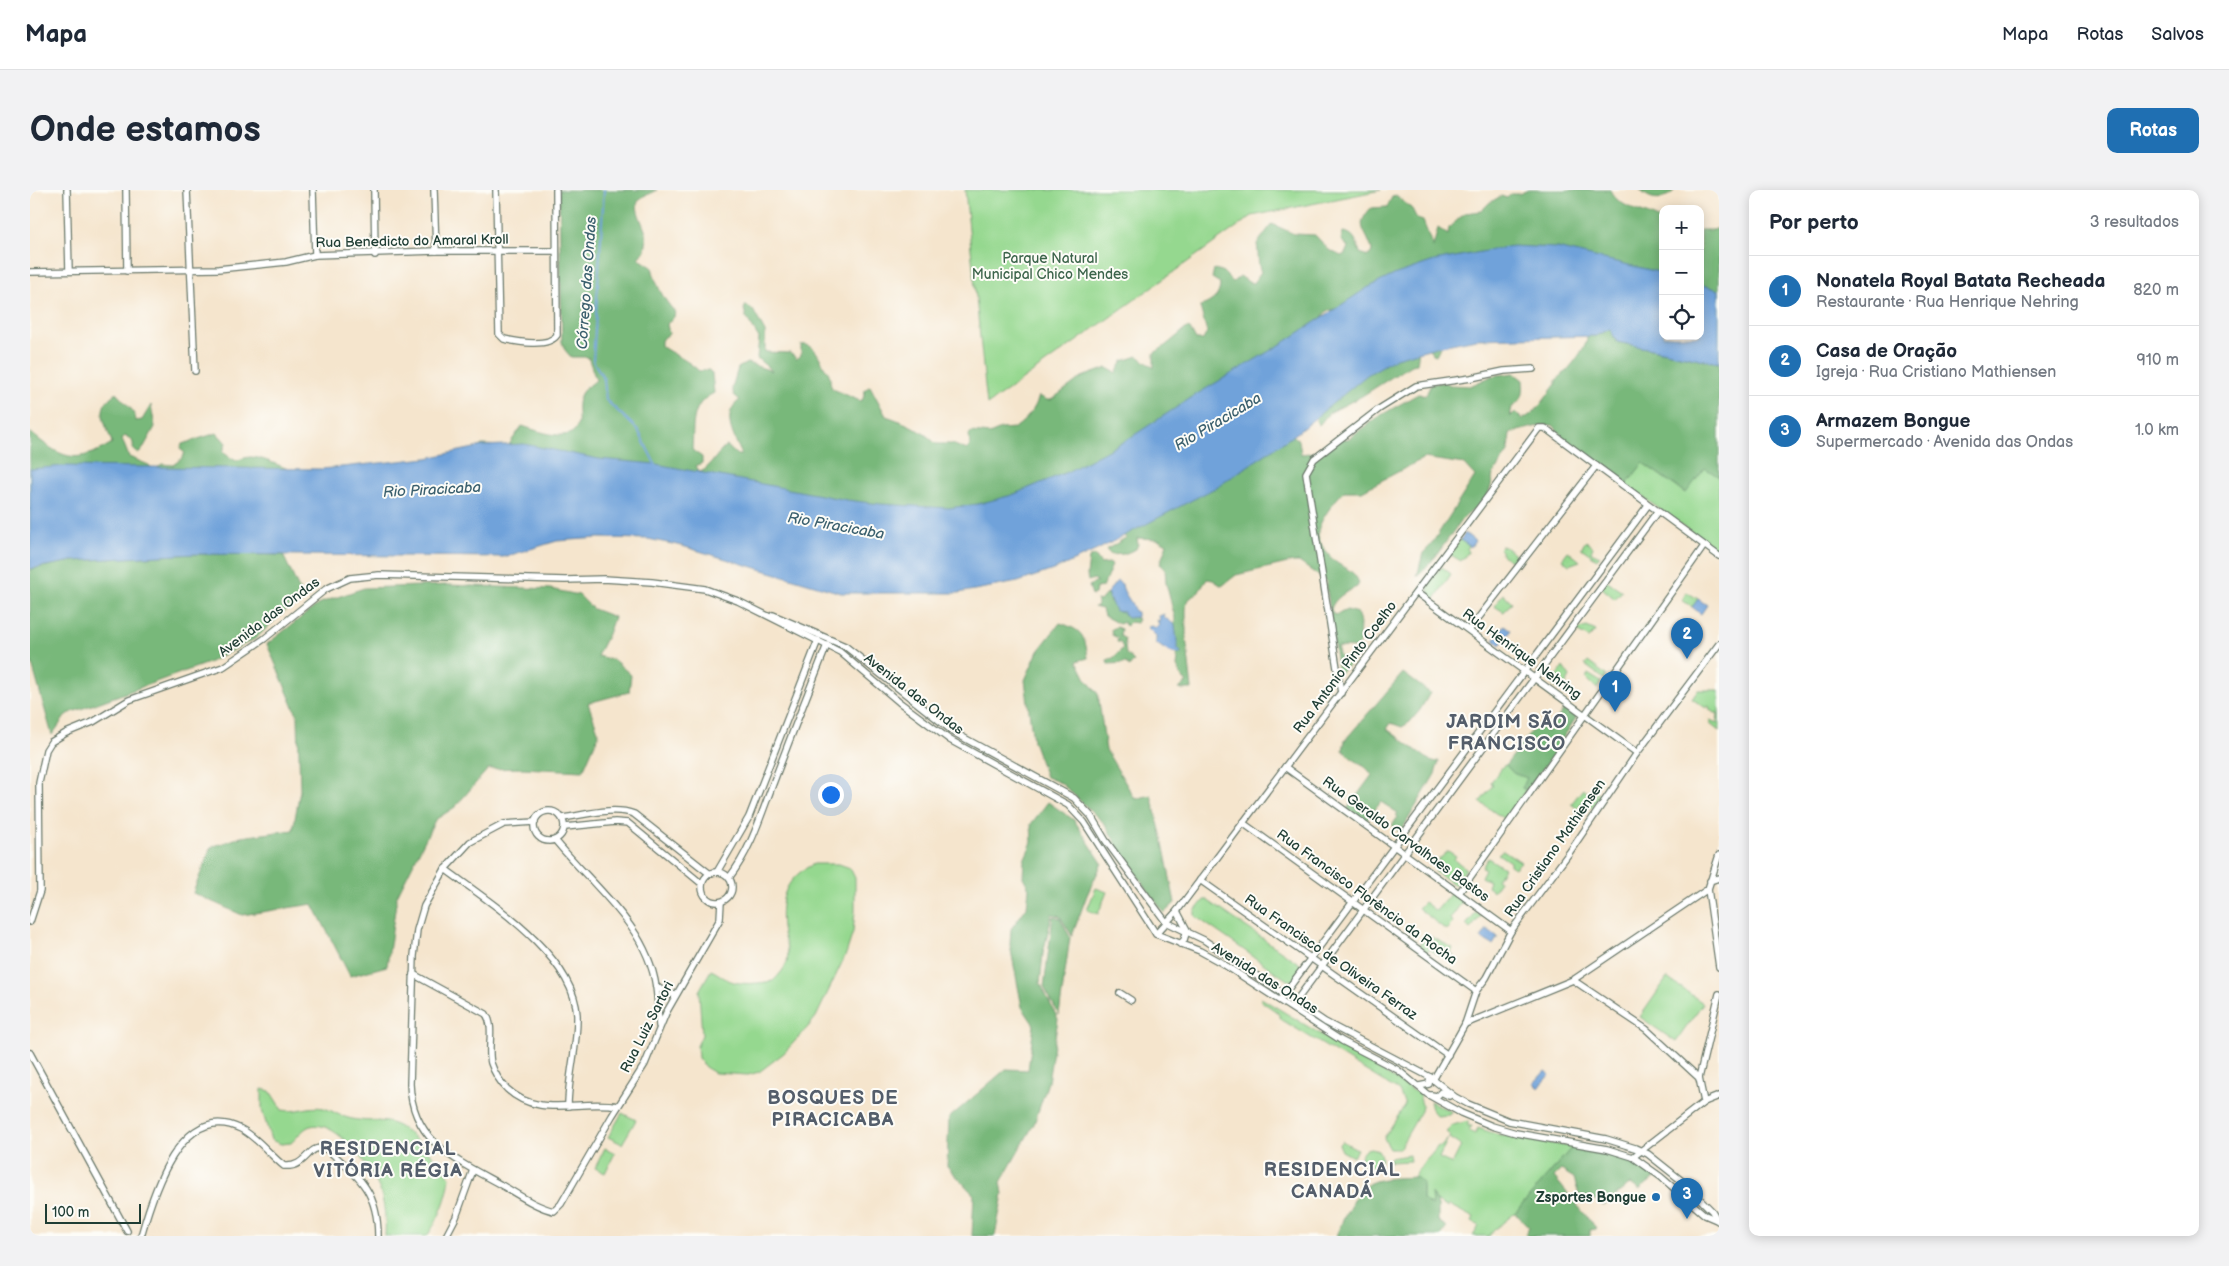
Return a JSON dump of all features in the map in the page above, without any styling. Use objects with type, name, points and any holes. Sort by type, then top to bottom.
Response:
[{"type":"street","points":[[67,190],[69,272]]},
{"type":"street","points":[[126,190],[127,270]]},
{"type":"street","points":[[188,190],[195,371]]},
{"type":"street","points":[[313,190],[315,255]]},
{"type":"street","points":[[374,190],[375,254]]},
{"type":"street","points":[[434,190],[436,251]]},
{"type":"street","points":[[496,190],[498,331],[504,339],[543,342],[553,339],[557,335],[556,190]]},
{"type":"street","name":"Rua Benedicto do Amaral Kroll","points":[[30,272],[258,266],[315,255],[436,251],[556,251]]},
{"type":"street","points":[[1341,693],[1306,473],[1309,465],[1314,459],[1379,409],[1416,386],[1533,368]]},
{"type":"street","name":"Rua Antonio Pinto Coelho","points":[[1156,934],[1177,911],[1539,428],[1542,427],[1596,466]]},
{"type":"street","points":[[1469,630],[1596,466],[1719,556]]},
{"type":"street","points":[[1279,1001],[1648,505]]},
{"type":"street","points":[[1290,1009],[1657,512]]},
{"type":"street","points":[[1459,894],[1704,546]]},
{"type":"street","name":"Avenida das Ondas","points":[[30,922],[40,891],[39,783],[41,766],[46,750],[51,742],[66,733],[94,722],[129,700],[223,667],[246,653],[292,615],[334,585],[350,578],[379,575],[565,580],[604,579],[682,585],[705,589],[720,593],[840,652],[900,702],[950,740],[1068,805],[1084,822],[1156,934],[1200,951],[1220,962],[1342,1041],[1398,1070],[1427,1094],[1460,1113],[1492,1126],[1608,1149],[1633,1157],[1650,1168],[1705,1215],[1719,1221]]},
{"type":"street","name":"Rua Henrique Nehring","points":[[1417,593],[1637,753]]},
{"type":"street","name":"Avenida das Ondas","points":[[756,610],[783,618],[845,646],[955,732],[1074,798],[1091,816],[1106,842],[1166,922],[1187,930],[1231,957],[1294,1003],[1348,1035],[1431,1078],[1463,1101],[1509,1121],[1606,1139],[1642,1152],[1665,1167],[1688,1187],[1712,1211],[1719,1221]]},
{"type":"street","points":[[717,872],[749,818],[818,640]]},
{"type":"street","name":"Rua Cristiano Mathiensen","points":[[1431,1078],[1448,1055],[1465,1024],[1476,992],[1486,978],[1511,931],[1569,853],[1637,753],[1719,644]]},
{"type":"street","points":[[729,878],[737,867],[760,822],[773,783],[827,645]]},
{"type":"street","name":"Rua Geraldo Carvalhaes Bastos","points":[[1285,767],[1511,931]]},
{"type":"street","points":[[764,778],[773,783]]},
{"type":"street","points":[[555,840],[562,835],[565,827],[563,818],[556,812],[548,811],[539,814],[534,822],[535,831],[541,838],[555,840],[624,916],[646,952],[656,986],[659,1028]]},
{"type":"street","points":[[563,818],[610,812],[634,814],[710,874]]},
{"type":"street","points":[[749,818],[760,822]]},
{"type":"street","points":[[446,1236],[456,1217],[466,1182],[473,1170],[438,1148],[419,1123],[412,1104],[410,1084],[413,974],[417,930],[424,906],[445,869],[470,842],[504,824],[534,822]]},
{"type":"street","points":[[565,827],[615,822],[628,823],[702,884]]},
{"type":"street","name":"Rua Francisco Florêncio da Rocha","points":[[1243,823],[1476,992]]},
{"type":"street","points":[[1719,856],[1708,889],[1719,967]]},
{"type":"street","points":[[445,869],[509,916],[533,937],[566,981],[572,993],[577,1014],[568,1106]]},
{"type":"street","points":[[717,872],[729,878],[732,886],[730,894],[722,902],[708,900],[702,892],[702,884],[710,874],[717,872]]},
{"type":"street","points":[[1710,881],[1719,878]]},
{"type":"street","name":"Rua Francisco de Oliveira Ferraz","points":[[1200,880],[1448,1055]]},
{"type":"street","points":[[1465,1024],[1573,980],[1708,889]]},
{"type":"street","name":"Rua Luiz Sartori","points":[[473,1170],[539,1206],[554,1211],[561,1204],[618,1106],[645,1064],[659,1028],[676,994],[720,919],[722,902]]},
{"type":"street","points":[[1177,911],[1187,930],[1184,940],[1180,944]]},
{"type":"street","points":[[413,974],[486,1014],[490,1024],[491,1062],[503,1085],[512,1094],[525,1102],[538,1106],[598,1104],[618,1106]]},
{"type":"street","points":[[1573,980],[1646,1029],[1699,1078]]},
{"type":"street","points":[[656,986],[667,994],[676,994]]},
{"type":"street","points":[[1120,993],[1131,1000]]},
{"type":"street","points":[[1704,1102],[1699,1078],[1719,994]]},
{"type":"street","points":[[30,1054],[127,1231]]},
{"type":"street","points":[[1417,1086],[1424,1087],[1429,1084],[1431,1078]]},
{"type":"street","points":[[1427,1094],[1437,1096],[1438,1093],[1444,1093],[1463,1101]]},
{"type":"street","points":[[1633,1157],[1642,1152],[1704,1102],[1719,1096]]},
{"type":"street","points":[[141,1236],[157,1187],[175,1152],[186,1138],[196,1130],[209,1125],[226,1124],[241,1129],[284,1166],[298,1165],[315,1148],[321,1147],[328,1150],[366,1186],[375,1209],[378,1236]]},
{"type":"street","points":[[1680,1193],[1688,1187]]},
{"type":"street","points":[[1689,1200],[1696,1195]]},
{"type":"street","points":[[1712,1211],[1719,1208]]},
{"type":"green space","points":[[559,190],[657,190],[641,198],[637,203],[646,238],[645,250],[638,258],[652,267],[660,291],[675,312],[674,317],[667,324],[669,334],[661,340],[661,346],[699,371],[709,370],[712,374],[714,393],[700,404],[694,417],[693,425],[692,450],[702,457],[702,463],[696,466],[700,472],[727,446],[737,455],[742,455],[733,433],[730,419],[734,406],[740,400],[734,395],[732,388],[738,368],[747,363],[772,371],[757,358],[759,338],[746,317],[744,309],[746,305],[753,310],[765,332],[765,352],[790,353],[797,359],[801,355],[801,345],[809,346],[817,354],[830,376],[833,389],[860,401],[863,399],[865,390],[870,386],[886,416],[913,427],[936,444],[952,444],[967,450],[970,446],[969,435],[971,432],[989,434],[1001,429],[1015,428],[1030,414],[1039,396],[1051,400],[1082,377],[1107,368],[1116,373],[1123,361],[1138,356],[1154,368],[1154,353],[1187,328],[1190,329],[1196,340],[1203,340],[1207,332],[1200,307],[1215,298],[1220,288],[1220,283],[1212,278],[1214,269],[1222,271],[1233,282],[1240,276],[1253,283],[1261,272],[1257,244],[1272,224],[1294,234],[1315,235],[1329,250],[1341,256],[1345,254],[1348,247],[1341,240],[1343,232],[1350,234],[1355,239],[1360,253],[1367,256],[1371,254],[1372,250],[1363,228],[1363,220],[1371,208],[1387,207],[1392,197],[1396,195],[1412,209],[1417,219],[1423,221],[1433,247],[1438,228],[1448,235],[1449,228],[1465,213],[1481,211],[1489,203],[1501,196],[1507,198],[1511,194],[1519,194],[1528,190],[1610,190],[1625,205],[1659,220],[1659,287],[1355,304],[1327,311],[1306,336],[1203,398],[1191,397],[1193,407],[1084,475],[943,520],[477,448],[482,445],[508,446],[522,426],[554,435],[570,434],[575,430],[578,423],[578,403],[581,393],[596,380],[588,357],[571,357],[565,350],[562,342]]},
{"type":"green space","name":"Parque Natural Municipal Chico Mendes","points":[[965,190],[1381,190],[1252,216],[987,405]]},
{"type":"green space","points":[[1640,190],[1675,190],[1671,194],[1658,199],[1649,197]]},
{"type":"green space","points":[[1719,228],[1719,300],[1704,300],[1704,230]]},
{"type":"green space","points":[[1610,329],[1617,342],[1719,363],[1719,477],[1705,468],[1686,493],[1643,463],[1626,485],[1616,477],[1610,467],[1601,464],[1568,443],[1553,425],[1542,425],[1510,433],[1508,452],[1493,474],[1487,497],[1462,519],[1436,556],[1417,577],[1423,553],[1431,545],[1475,476],[1464,464],[1424,458],[1362,491],[1344,491],[1328,511],[1319,529],[1320,542],[1325,550],[1334,561],[1352,573],[1359,583],[1357,587],[1338,598],[1331,609],[1333,614],[1336,615],[1347,610],[1357,613],[1360,621],[1359,648],[1337,647],[1342,664],[1354,660],[1338,675],[1326,581],[1299,562],[1292,562],[1236,575],[1222,586],[1213,580],[1207,579],[1200,590],[1187,601],[1186,637],[1192,689],[1179,689],[1187,682],[1182,678],[1177,666],[1178,659],[1174,649],[1175,618],[1166,583],[1165,568],[1160,564],[1167,544],[1158,539],[1137,538],[1138,544],[1136,549],[1124,554],[1111,555],[1106,550],[1127,537],[1117,534],[1292,435],[1299,440],[1301,454],[1319,452],[1333,438],[1348,439],[1376,418],[1418,394],[1426,395],[1431,384],[1445,382],[1450,385],[1470,386],[1492,376],[1514,373],[1523,380],[1523,393],[1521,399],[1512,407],[1510,417],[1515,412],[1522,419],[1527,417],[1537,409],[1556,384],[1556,380],[1576,360],[1584,347],[1587,336],[1596,336]]},
{"type":"green space","points":[[1439,332],[1451,333],[1455,336],[1442,343],[1436,355],[1427,346],[1419,349],[1417,364],[1411,365],[1362,396],[1329,413],[1319,425],[1316,421],[1318,406],[1330,396],[1350,372],[1367,367],[1389,349]]},
{"type":"green space","points":[[116,393],[134,412],[135,421],[142,420],[151,405],[155,427],[141,452],[138,453],[133,449],[133,442],[129,438],[125,436],[122,439],[129,457],[149,465],[153,469],[30,490],[30,432],[60,453],[69,456],[88,455],[112,443],[103,416],[103,410],[105,404]]},
{"type":"green space","points":[[217,433],[226,443],[223,452],[232,459],[255,457],[293,471],[158,473],[159,466],[162,464],[173,465],[181,459],[185,453],[180,449],[182,444]]},
{"type":"green space","points":[[1643,463],[1685,493],[1705,467],[1719,477],[1719,552],[1626,485]]},
{"type":"green space","points":[[1460,540],[1469,546],[1467,549],[1469,551],[1461,561],[1449,554]]},
{"type":"green space","points":[[1586,541],[1593,547],[1591,552],[1600,556],[1597,559],[1581,548]]},
{"type":"green space","points":[[1501,546],[1517,556],[1512,562],[1501,554],[1502,551],[1499,548]]},
{"type":"green space","points":[[1568,551],[1580,561],[1569,565],[1562,559]]},
{"type":"green space","points":[[195,554],[283,555],[300,591],[298,599],[255,639],[208,663],[67,714],[52,735],[30,657],[30,569],[73,561]]},
{"type":"green space","points":[[1094,555],[1101,564],[1109,563],[1112,565],[1103,587],[1096,588],[1095,594],[1092,595],[1089,586],[1097,581],[1094,579],[1088,581],[1087,575],[1089,558]]},
{"type":"green space","points":[[1442,567],[1451,574],[1434,600],[1430,595],[1428,586],[1431,579]]},
{"type":"green space","points":[[1606,580],[1622,591],[1615,599],[1601,587]]},
{"type":"green space","points":[[448,585],[550,589],[579,595],[593,609],[614,617],[597,656],[614,660],[631,675],[629,692],[588,703],[599,734],[583,771],[522,768],[488,769],[455,807],[435,820],[397,896],[387,966],[350,976],[313,904],[242,915],[193,893],[211,847],[241,837],[293,830],[300,790],[298,717],[267,644],[320,603],[364,588]]},
{"type":"green space","points":[[1687,592],[1698,599],[1692,607],[1682,600]]},
{"type":"green space","points":[[1107,593],[1110,602],[1122,604],[1133,617],[1138,619],[1136,623],[1130,622],[1126,626],[1123,622],[1119,624],[1104,616],[1102,609],[1094,607],[1097,607],[1097,600],[1100,601]]},
{"type":"green space","points":[[1503,594],[1512,602],[1504,612],[1494,606]]},
{"type":"green space","points":[[1060,623],[1078,631],[1084,639],[1088,658],[1077,661],[1086,679],[1098,694],[1106,750],[1135,799],[1151,795],[1175,903],[1164,913],[1122,854],[1105,824],[1061,783],[1046,777],[1033,741],[1025,680],[1038,651]]},
{"type":"green space","points":[[1116,627],[1121,629],[1120,636],[1124,638],[1126,654],[1134,661],[1129,667],[1126,663],[1108,664],[1107,660],[1113,658],[1123,648],[1120,642],[1117,642],[1118,638],[1112,635],[1111,629]]},
{"type":"green space","points":[[1587,627],[1596,631],[1589,638],[1574,630]]},
{"type":"green space","points":[[1588,662],[1606,675],[1604,679],[1585,665]]},
{"type":"green space","points":[[1563,667],[1570,677],[1562,691],[1552,685]]},
{"type":"green space","points":[[1403,673],[1430,693],[1410,722],[1402,727],[1391,723],[1387,729],[1432,762],[1439,761],[1435,774],[1400,833],[1392,825],[1398,817],[1396,815],[1398,813],[1381,802],[1365,822],[1347,809],[1372,775],[1343,750],[1345,740]]},
{"type":"green space","points":[[1588,674],[1601,682],[1597,689],[1586,678]]},
{"type":"green space","points":[[1698,690],[1719,690],[1719,731],[1710,724],[1710,720],[1717,723],[1718,713],[1710,710],[1709,706],[1706,708],[1692,699]]},
{"type":"green space","points":[[1566,707],[1573,711],[1576,718],[1559,744],[1560,747],[1528,788],[1526,790],[1522,788],[1527,778],[1513,773],[1506,765],[1537,724],[1547,732]]},
{"type":"green space","points":[[1506,765],[1513,773],[1528,778],[1522,788],[1526,790],[1504,819],[1480,802],[1493,785],[1491,782],[1503,766]]},
{"type":"green space","points":[[1583,789],[1588,793],[1590,789],[1602,796],[1591,808],[1582,802],[1577,808],[1571,804]]},
{"type":"green space","points":[[1048,802],[1074,820],[1102,863],[1087,895],[1072,936],[1060,916],[1052,914],[1043,954],[1040,983],[1058,1019],[1048,1082],[1034,1124],[1001,1182],[1003,1194],[995,1236],[972,1236],[974,1195],[947,1166],[949,1118],[1006,1069],[1028,1070],[1034,1025],[1022,1007],[1010,945],[1011,929],[1027,907],[1029,888],[1023,877],[1024,860],[1032,842],[1031,824]]},
{"type":"green space","points":[[1503,850],[1521,862],[1515,868],[1498,854]]},
{"type":"green space","points":[[1448,851],[1456,856],[1454,859],[1466,869],[1455,885],[1435,872],[1437,869],[1433,865]]},
{"type":"green space","points":[[1488,858],[1504,868],[1497,879],[1500,881],[1493,891],[1487,887],[1489,881],[1481,877],[1485,869],[1482,867]]},
{"type":"green space","points":[[814,864],[839,864],[850,868],[855,878],[853,932],[846,954],[816,1017],[784,1053],[759,1072],[748,1075],[715,1073],[705,1067],[698,1058],[697,1046],[702,1035],[699,991],[711,970],[733,982],[757,983],[773,981],[783,970],[788,958],[781,917],[783,898],[786,889],[797,875]]},
{"type":"green space","points":[[1096,888],[1107,892],[1098,914],[1087,910]]},
{"type":"green space","points":[[1451,893],[1457,895],[1462,902],[1450,919],[1453,923],[1446,930],[1418,908],[1424,902],[1436,911]]},
{"type":"green space","points":[[1204,900],[1207,900],[1300,964],[1302,972],[1294,981],[1287,980],[1195,916],[1195,911]]},
{"type":"green space","points":[[1476,912],[1481,916],[1470,929],[1466,925]]},
{"type":"green space","points":[[1053,916],[1060,918],[1070,937],[1059,1015],[1044,987]]},
{"type":"green space","points":[[1427,935],[1453,948],[1450,953],[1454,956],[1451,960],[1429,949],[1427,952],[1419,946]]},
{"type":"green space","points":[[1667,978],[1703,1003],[1676,1042],[1640,1017]]},
{"type":"green space","points":[[1261,998],[1419,1094],[1422,1105],[1421,1111],[1399,1149],[1390,1149],[1384,1138],[1405,1105],[1399,1091],[1282,1020],[1277,1012],[1261,1001]]},
{"type":"green space","points":[[262,1089],[270,1091],[282,1110],[293,1111],[313,1107],[324,1108],[350,1119],[387,1122],[404,1130],[413,1137],[430,1153],[450,1177],[442,1208],[427,1236],[385,1236],[384,1210],[377,1184],[352,1148],[330,1129],[319,1126],[308,1127],[291,1143],[281,1144],[271,1140],[262,1110]]},
{"type":"green space","points":[[1430,1101],[1452,1112],[1449,1115],[1437,1116],[1432,1110]]},
{"type":"green space","points":[[622,1113],[636,1120],[622,1144],[608,1137]]},
{"type":"green space","points":[[1468,1121],[1468,1126],[1472,1126],[1469,1131],[1475,1134],[1478,1128],[1496,1134],[1572,1147],[1515,1213],[1489,1236],[1473,1236],[1479,1226],[1472,1222],[1474,1218],[1449,1205],[1448,1208],[1436,1201],[1438,1207],[1432,1195],[1433,1207],[1422,1199],[1422,1182],[1414,1177],[1438,1146],[1441,1147],[1448,1138],[1439,1158],[1452,1164],[1461,1146],[1449,1138],[1450,1135],[1446,1132],[1453,1125]]},
{"type":"green space","points":[[1342,1141],[1357,1149],[1353,1157],[1342,1151],[1339,1144]]},
{"type":"green space","points":[[1574,1145],[1617,1155],[1636,1163],[1657,1176],[1639,1190],[1631,1184],[1628,1185],[1604,1206],[1591,1197],[1579,1195],[1574,1178],[1561,1170],[1554,1177],[1597,1229],[1590,1230],[1590,1236],[1527,1236],[1525,1234],[1529,1227],[1515,1213]]},
{"type":"green space","points":[[605,1148],[615,1153],[605,1173],[595,1168]]},
{"type":"green space","points":[[1371,1148],[1378,1151],[1381,1158],[1378,1165],[1371,1168],[1364,1165],[1361,1158],[1364,1151]]},
{"type":"green space","points":[[1409,1155],[1410,1161],[1389,1162],[1390,1158]]},
{"type":"green space","points":[[1416,1177],[1422,1182],[1422,1199],[1432,1206],[1431,1193],[1438,1206],[1438,1221],[1447,1227],[1441,1236],[1336,1236],[1350,1207],[1365,1186],[1381,1180]]},
{"type":"water","name":"Rio Piracicaba","points":[[1512,246],[1557,248],[1659,272],[1659,340],[1704,340],[1704,285],[1719,290],[1719,363],[1617,342],[1610,329],[1596,336],[1476,339],[1396,358],[1367,375],[1297,433],[1215,488],[1097,550],[1056,569],[1018,582],[958,593],[841,593],[682,546],[648,539],[599,538],[557,541],[504,557],[195,554],[73,561],[30,569],[30,469],[65,466],[322,469],[427,458],[483,446],[524,444],[599,459],[656,464],[847,500],[949,508],[978,504],[1012,495],[1067,472],[1125,441],[1197,394],[1283,343],[1367,288],[1396,274],[1434,261]]},
{"type":"water","points":[[1465,533],[1475,541],[1471,547],[1460,540]]},
{"type":"water","points":[[1117,581],[1122,584],[1134,611],[1137,612],[1137,617],[1127,618],[1124,612],[1115,611],[1107,593]]},
{"type":"water","points":[[1698,599],[1707,605],[1701,614],[1692,607]]},
{"type":"water","points":[[1164,614],[1164,617],[1175,625],[1178,649],[1181,654],[1171,652],[1158,645],[1156,643],[1156,636],[1147,627],[1152,626],[1156,628],[1159,625],[1157,620],[1160,621],[1159,616]]},
{"type":"water","points":[[1504,625],[1511,630],[1500,645],[1494,640]]},
{"type":"water","points":[[1487,929],[1498,937],[1493,945],[1481,938]]},
{"type":"water","points":[[1545,1071],[1550,1075],[1539,1088],[1534,1083]]},
{"type":"waterway","name":"Córrego das Ondas","points":[[604,190],[593,361],[604,379],[606,400],[638,430],[656,466]]},
{"type":"place","name":"Casa de Oração","points":[[1687,659]]},
{"type":"place","name":"Nonatela Royal Batata Recheada","points":[[1615,712]]},
{"type":"place","name":"Zsportes Bongue","points":[[1656,1197]]},
{"type":"place","name":"Armazem Bongue","points":[[1687,1219]]},
{"type":"district","name":"JARDIM SÃO FRANCISCO","points":[[1507,733]]},
{"type":"district","name":"BOSQUES DE PIRACICABA","points":[[833,1109]]},
{"type":"district","name":"RESIDENCIAL VITÓRIA RÉGIA","points":[[388,1160]]},
{"type":"district","name":"RESIDENCIAL CANADÁ","points":[[1332,1181]]}]
